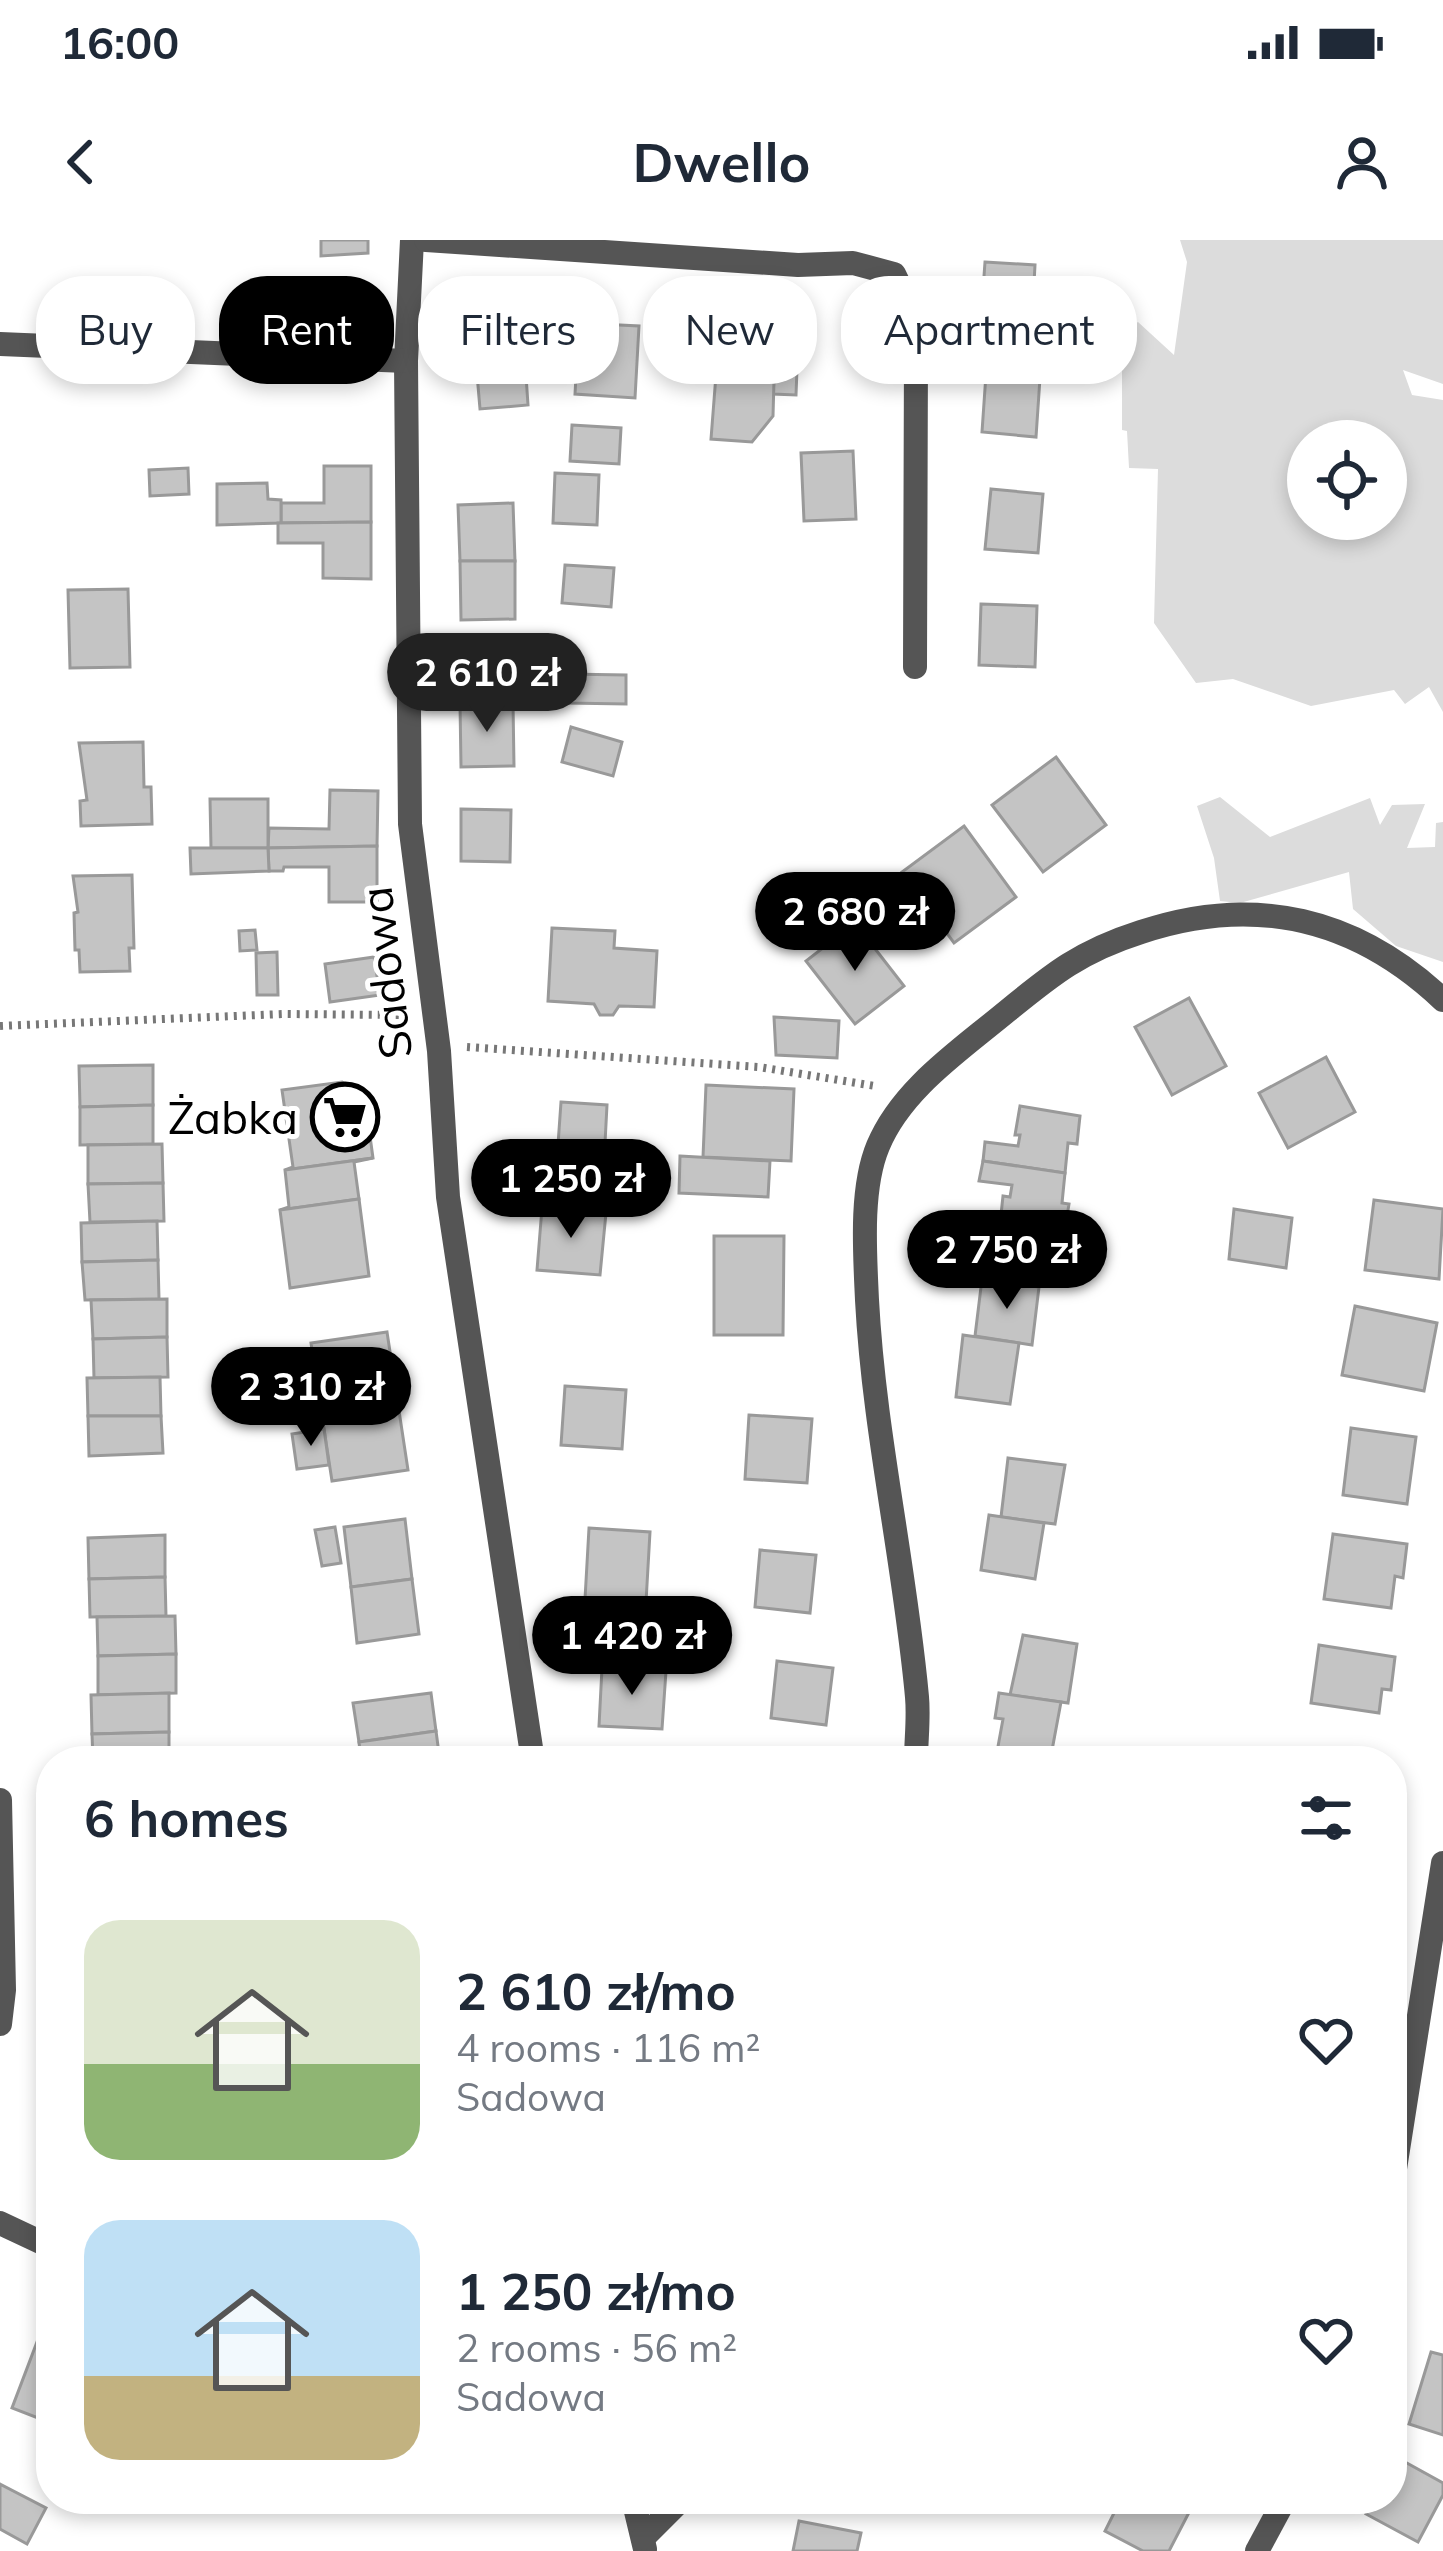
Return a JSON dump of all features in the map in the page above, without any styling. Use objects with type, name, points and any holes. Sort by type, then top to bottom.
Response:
[{"type":"street","name":"Sadowa","points":[[412,240],[406,361],[410,824],[439,1051],[448,1196],[531,1746]]},
{"type":"street","points":[[425,240],[798,265],[853,263],[894,274],[916,346],[915,667]]},
{"type":"street","points":[[0,344],[406,361]]},
{"type":"street","points":[[916,1746],[917,1702],[872,1378],[863,1228],[878,1147],[912,1093],[1061,965],[1117,940],[1200,916],[1298,918],[1345,932],[1384,952],[1443,1000]]},
{"type":"street","points":[[0,1800],[4,1990],[0,2024]]},
{"type":"street","points":[[1407,2092],[1443,1863]]},
{"type":"street","points":[[0,2223],[36,2239]]},
{"type":"street","points":[[637,2514],[644,2544]]},
{"type":"street","points":[[644,2544],[669,2514]]},
{"type":"street","points":[[1257,2551],[1277,2514]]},
{"type":"path","points":[[0,1026],[404,1014],[410,1051],[464,1047],[760,1067],[912,1093]]},
{"type":"shaded area","points":[[1180,240],[1443,240],[1443,384],[1403,370],[1412,395],[1443,400],[1443,712],[1429,687],[1405,704],[1394,690],[1311,706],[1233,679],[1196,683],[1154,623],[1158,469],[1129,468],[1127,431],[1122,430],[1122,384],[1137,384],[1137,323],[1174,355],[1187,262]]},
{"type":"shaded area","points":[[1220,797],[1270,837],[1370,798],[1380,825],[1392,805],[1425,804],[1407,848],[1435,847],[1436,823],[1443,822],[1443,962],[1396,946],[1353,909],[1349,872],[1240,903],[1220,901],[1214,858],[1197,806]]},
{"type":"building","points":[[321,240],[368,240],[368,253],[321,256]]},
{"type":"building","points":[[985,262],[1035,265],[1034,276],[984,276]]},
{"type":"building","points":[[619,325],[639,326],[635,398],[575,394],[576,384],[619,384]]},
{"type":"building","points":[[478,384],[527,384],[528,405],[480,409]]},
{"type":"building","points":[[715,384],[774,384],[773,416],[752,442],[711,439]]},
{"type":"building","points":[[774,384],[796,384],[796,395],[773,394]]},
{"type":"building","points":[[985,384],[1040,384],[1036,437],[982,432]]},
{"type":"building","points":[[572,425],[621,428],[619,464],[570,461]]},
{"type":"building","points":[[853,451],[856,519],[804,521],[801,453]]},
{"type":"building","points":[[324,466],[371,466],[371,522],[281,523],[281,503],[324,503]]},
{"type":"building","points":[[188,468],[189,494],[150,496],[149,470]]},
{"type":"building","points":[[555,473],[599,475],[597,525],[553,523]]},
{"type":"building","points":[[267,483],[268,499],[281,500],[281,523],[217,525],[217,484]]},
{"type":"building","points":[[991,489],[1043,494],[1038,553],[985,549]]},
{"type":"building","points":[[513,503],[515,561],[460,561],[458,505]]},
{"type":"building","points":[[371,522],[371,579],[323,578],[323,543],[278,543],[278,523]]},
{"type":"building","points":[[460,561],[515,561],[515,619],[461,620]]},
{"type":"building","points":[[565,565],[614,568],[611,607],[562,603]]},
{"type":"building","points":[[128,589],[130,667],[70,668],[68,590]]},
{"type":"building","points":[[981,604],[1037,606],[1035,667],[979,665]]},
{"type":"building","points":[[566,674],[626,675],[626,704],[566,703]]},
{"type":"building","points":[[460,703],[513,703],[514,766],[461,767]]},
{"type":"building","points":[[571,727],[622,742],[613,776],[562,762]]},
{"type":"building","points":[[143,742],[144,787],[151,787],[152,824],[81,826],[80,801],[87,800],[79,743]]},
{"type":"building","points":[[1056,757],[1106,825],[1043,872],[992,805]]},
{"type":"building","points":[[330,790],[378,791],[377,846],[268,848],[269,828],[329,829]]},
{"type":"building","points":[[210,799],[268,799],[268,848],[211,848]]},
{"type":"building","points":[[461,809],[511,810],[510,862],[461,861]]},
{"type":"building","points":[[964,826],[1016,897],[954,943],[902,872]]},
{"type":"building","points":[[377,846],[377,902],[329,902],[329,867],[269,871],[268,848]]},
{"type":"building","points":[[190,848],[268,848],[269,871],[191,874]]},
{"type":"building","points":[[132,875],[130,971],[80,972],[73,876]]},
{"type":"building","points":[[855,923],[904,986],[855,1024],[806,961]]},
{"type":"building","points":[[552,928],[615,931],[614,948],[657,951],[654,1007],[619,1006],[613,1015],[600,1015],[594,1004],[548,1001]]},
{"type":"building","points":[[255,930],[257,950],[240,951],[239,931]]},
{"type":"building","points":[[277,952],[278,995],[257,995],[256,953]]},
{"type":"building","points":[[374,957],[380,995],[330,1002],[325,964]]},
{"type":"building","points":[[1189,998],[1226,1066],[1172,1095],[1135,1027]]},
{"type":"building","points":[[774,1017],[839,1021],[837,1058],[776,1055]]},
{"type":"building","points":[[1326,1057],[1355,1112],[1288,1148],[1259,1093]]},
{"type":"building","points":[[153,1065],[153,1105],[80,1107],[79,1066]]},
{"type":"building","points":[[342,1082],[365,1100],[373,1158],[285,1170],[293,1167],[282,1090]]},
{"type":"building","points":[[706,1085],[794,1089],[791,1161],[703,1157]]},
{"type":"building","points":[[561,1102],[607,1105],[604,1162],[557,1159]]},
{"type":"building","points":[[153,1105],[153,1144],[80,1145],[80,1107]]},
{"type":"building","points":[[1020,1106],[1080,1116],[1077,1144],[1068,1143],[1065,1173],[983,1161],[985,1142],[1018,1146]]},
{"type":"building","points":[[162,1144],[163,1183],[88,1184],[88,1145]]},
{"type":"building","points":[[680,1156],[770,1161],[768,1197],[679,1193]]},
{"type":"building","points":[[373,1158],[354,1162],[359,1199],[280,1210],[289,1207],[285,1170]]},
{"type":"building","points":[[983,1161],[1065,1173],[1062,1203],[1069,1204],[1064,1234],[1000,1224],[1003,1196],[1010,1197],[1012,1185],[979,1181]]},
{"type":"building","points":[[163,1183],[164,1221],[90,1222],[88,1184]]},
{"type":"building","points":[[359,1199],[369,1276],[290,1288],[280,1210]]},
{"type":"building","points":[[1374,1200],[1443,1209],[1439,1279],[1365,1270]]},
{"type":"building","points":[[542,1208],[606,1213],[600,1275],[537,1270]]},
{"type":"building","points":[[1234,1209],[1292,1218],[1286,1268],[1229,1259]]},
{"type":"building","points":[[157,1221],[158,1260],[82,1262],[81,1223]]},
{"type":"building","points":[[714,1236],[784,1236],[783,1335],[714,1335]]},
{"type":"building","points":[[158,1260],[159,1299],[85,1300],[82,1262]]},
{"type":"building","points":[[982,1279],[1039,1287],[1032,1345],[975,1336]]},
{"type":"building","points":[[167,1299],[167,1337],[93,1339],[91,1300]]},
{"type":"building","points":[[1355,1306],[1437,1323],[1424,1391],[1342,1375]]},
{"type":"building","points":[[387,1332],[396,1391],[320,1403],[311,1343]]},
{"type":"building","points":[[963,1335],[1019,1343],[1010,1404],[956,1397]]},
{"type":"building","points":[[167,1337],[168,1377],[94,1378],[93,1339]]},
{"type":"building","points":[[160,1377],[161,1416],[88,1416],[87,1378]]},
{"type":"building","points":[[565,1386],[626,1390],[622,1449],[561,1445]]},
{"type":"building","points":[[396,1391],[408,1470],[332,1481],[320,1403]]},
{"type":"building","points":[[749,1415],[812,1419],[807,1483],[745,1479]]},
{"type":"building","points":[[88,1416],[161,1416],[163,1453],[89,1456]]},
{"type":"building","points":[[1351,1428],[1416,1437],[1407,1504],[1343,1495]]},
{"type":"building","points":[[324,1429],[329,1465],[297,1469],[292,1434]]},
{"type":"building","points":[[1008,1458],[1065,1465],[1055,1524],[1001,1517]]},
{"type":"building","points":[[989,1515],[1044,1523],[1035,1579],[981,1570]]},
{"type":"building","points":[[405,1519],[412,1579],[351,1587],[344,1527]]},
{"type":"building","points":[[335,1527],[341,1563],[322,1566],[315,1530]]},
{"type":"building","points":[[589,1528],[650,1532],[646,1602],[585,1599]]},
{"type":"building","points":[[1333,1534],[1407,1544],[1403,1578],[1395,1576],[1391,1608],[1324,1599]]},
{"type":"building","points":[[165,1535],[165,1577],[89,1579],[88,1538]]},
{"type":"building","points":[[760,1550],[816,1555],[810,1613],[755,1607]]},
{"type":"building","points":[[165,1577],[166,1616],[90,1617],[89,1579]]},
{"type":"building","points":[[412,1579],[419,1634],[357,1643],[351,1587]]},
{"type":"building","points":[[175,1616],[176,1654],[98,1656],[97,1617]]},
{"type":"building","points":[[1023,1635],[1077,1644],[1068,1703],[1010,1695]]},
{"type":"building","points":[[1319,1645],[1395,1657],[1391,1690],[1382,1689],[1379,1713],[1311,1703]]},
{"type":"building","points":[[176,1654],[176,1693],[98,1695],[98,1656]]},
{"type":"building","points":[[777,1661],[833,1668],[826,1725],[771,1718]]},
{"type":"building","points":[[602,1668],[666,1671],[662,1729],[599,1726]]},
{"type":"building","points":[[169,1693],[169,1732],[92,1734],[91,1695]]},
{"type":"building","points":[[431,1693],[436,1731],[359,1742],[353,1703]]},
{"type":"building","points":[[999,1693],[1061,1702],[1053,1746],[998,1746],[1003,1719],[995,1718]]},
{"type":"building","points":[[436,1731],[438,1746],[359,1746],[359,1742]]},
{"type":"building","points":[[169,1732],[169,1746],[92,1746],[92,1734]]},
{"type":"building","points":[[36,2345],[36,2417],[12,2408]]},
{"type":"building","points":[[1431,2352],[1443,2355],[1443,2435],[1409,2424]]},
{"type":"building","points":[[1407,2463],[1443,2483],[1443,2495],[1418,2542],[1366,2514],[1407,2514]]},
{"type":"building","points":[[0,2484],[36,2503],[36,2514],[43,2514],[27,2544],[0,2529]]},
{"type":"building","points":[[1114,2514],[1188,2514],[1169,2551],[1143,2551],[1105,2531]]},
{"type":"building","points":[[799,2521],[861,2533],[857,2551],[793,2551]]},
{"type":"place","name":"Żabka","points":[[345,1117]]}]
